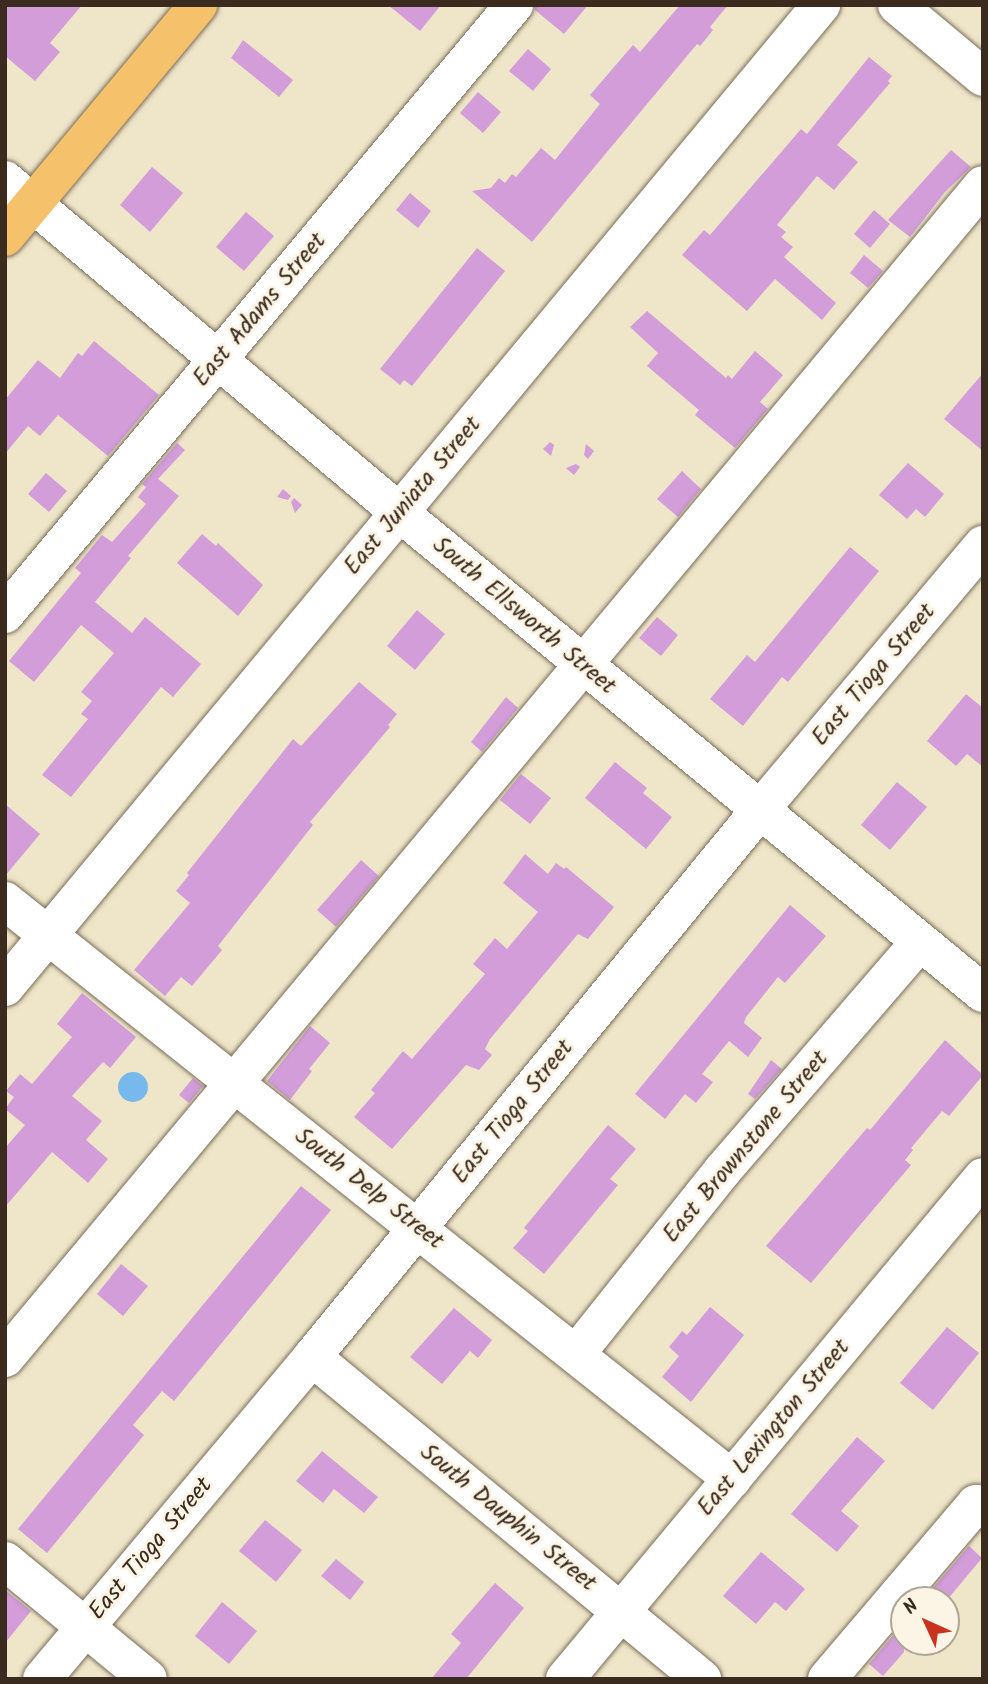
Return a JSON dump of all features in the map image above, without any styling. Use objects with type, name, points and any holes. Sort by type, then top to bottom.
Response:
[{"type":"main road","points":[[5,237],[19,192],[198,5]]},
{"type":"street","name":"East Adams Street","points":[[5,614],[514,5]]},
{"type":"street","name":"East Juniata Street","points":[[5,987],[821,5]]},
{"type":"street","points":[[897,5],[983,77]]},
{"type":"street","points":[[5,1358],[983,185]]},
{"type":"street","name":"South Ellsworth Street","points":[[19,192],[400,513],[983,993]]},
{"type":"street","name":"East Tioga Street","points":[[42,1679],[312,1357],[759,811],[983,545]]},
{"type":"street","name":"South Delp Street","points":[[5,901],[732,1479]]},
{"type":"street","name":"East Brownstone Street","points":[[576,1354],[723,1170],[919,942]]},
{"type":"street","name":"East Lexington Street","points":[[565,1679],[983,1177]]},
{"type":"street","name":"South Dauphin Street","points":[[312,1357],[702,1679]]},
{"type":"street","points":[[827,1679],[980,1506]]},
{"type":"street","points":[[5,1561],[148,1679]]},
{"type":"water","points":[[133,1072],[144,1076],[148,1087],[144,1098],[133,1102],[122,1098],[118,1087],[122,1076]]},
{"type":"building","points":[[5,5],[82,5],[50,43],[60,52],[35,81],[5,56]]},
{"type":"building","points":[[388,5],[441,5],[420,31]]},
{"type":"building","points":[[535,5],[588,5],[564,34],[535,10]]},
{"type":"building","points":[[680,5],[728,5],[710,27],[713,30],[700,46],[697,44],[532,242],[472,191],[491,188],[499,178],[505,183],[512,174],[516,177],[541,148],[555,160],[600,104],[590,95],[633,45],[640,52]]},
{"type":"building","points":[[243,40],[293,80],[279,97],[231,58]]},
{"type":"building","points":[[528,49],[551,69],[533,91],[509,71]]},
{"type":"building","points":[[869,57],[892,76],[888,81],[890,83],[837,145],[858,162],[834,190],[817,176],[777,225],[786,232],[781,237],[793,247],[784,257],[836,303],[822,320],[775,279],[747,311],[682,255],[704,230],[710,235],[801,129],[807,134]]},
{"type":"building","points":[[478,92],[501,112],[483,133],[460,113]]},
{"type":"building","points":[[951,150],[971,167],[945,192],[910,237],[888,220]]},
{"type":"building","points":[[152,167],[183,193],[150,232],[120,205]]},
{"type":"building","points":[[410,193],[431,211],[418,228],[396,210]]},
{"type":"building","points":[[874,210],[890,224],[870,248],[854,234]]},
{"type":"building","points":[[246,212],[274,236],[244,271],[216,247]]},
{"type":"building","points":[[477,248],[505,271],[412,386],[404,380],[400,385],[380,369]]},
{"type":"building","points":[[864,255],[883,271],[868,288],[850,273]]},
{"type":"building","points":[[647,311],[726,378],[728,375],[732,379],[755,351],[783,375],[760,402],[768,409],[735,448],[695,415],[699,410],[647,366],[658,353],[630,327]]},
{"type":"building","points":[[94,341],[159,395],[108,456],[58,415],[40,436],[28,426],[5,454],[5,400],[38,360],[60,378],[78,353],[82,356]]},
{"type":"building","points":[[983,373],[983,451],[944,419]]},
{"type":"building","points":[[550,442],[554,445],[551,456],[543,449]]},
{"type":"building","points":[[177,443],[185,450],[158,479],[179,496],[128,556],[131,558],[95,602],[132,633],[145,617],[201,664],[173,697],[161,687],[71,797],[42,775],[88,719],[81,714],[92,701],[81,692],[114,653],[81,625],[34,682],[9,661],[81,573],[75,568],[102,535],[112,542],[146,504],[138,497],[146,487],[142,484]]},
{"type":"building","points":[[586,444],[594,451],[588,459],[584,455]]},
{"type":"building","points":[[908,463],[944,494],[925,517],[916,509],[907,519],[879,495]]},
{"type":"building","points":[[576,464],[580,467],[574,475],[566,468]]},
{"type":"building","points":[[682,471],[701,489],[678,517],[657,499]]},
{"type":"building","points":[[46,473],[67,491],[49,512],[28,494]]},
{"type":"building","points":[[283,489],[291,496],[288,500],[277,497]]},
{"type":"building","points":[[294,498],[302,505],[295,513],[291,502]]},
{"type":"building","points":[[202,534],[216,546],[218,543],[263,585],[238,616],[177,563]]},
{"type":"building","points":[[850,547],[879,571],[788,682],[782,677],[743,726],[710,699],[747,655],[755,662]]},
{"type":"building","points":[[417,610],[445,634],[415,670],[387,646]]},
{"type":"building","points":[[657,617],[678,635],[661,656],[639,638]]},
{"type":"building","points":[[359,682],[397,714],[388,725],[390,727],[310,822],[313,825],[218,946],[222,950],[192,986],[181,977],[165,996],[134,970],[190,903],[176,891],[189,875],[187,873],[293,739],[301,746]]},
{"type":"building","points":[[966,694],[983,708],[983,767],[967,754],[956,766],[927,741]]},
{"type":"building","points":[[506,697],[518,708],[482,752],[471,742]]},
{"type":"building","points":[[615,762],[647,788],[643,793],[672,817],[646,849],[585,798]]},
{"type":"building","points":[[521,774],[551,798],[530,824],[500,800]]},
{"type":"building","points":[[897,782],[927,807],[890,850],[861,825]]},
{"type":"building","points":[[5,804],[40,834],[5,876]]},
{"type":"building","points":[[525,854],[548,874],[556,863],[564,869],[566,867],[614,907],[588,939],[578,934],[490,1039],[485,1049],[492,1055],[479,1070],[466,1065],[392,1149],[354,1117],[375,1093],[371,1090],[403,1051],[412,1059],[485,974],[473,964],[495,938],[507,949],[538,912],[503,883]]},
{"type":"building","points":[[361,860],[379,876],[336,927],[317,910]]},
{"type":"building","points":[[790,905],[826,936],[785,983],[778,977],[746,1017],[744,1023],[762,1038],[748,1057],[729,1041],[702,1074],[713,1082],[696,1103],[685,1094],[665,1119],[635,1094]]},
{"type":"building","points":[[82,993],[136,1037],[110,1068],[103,1062],[72,1096],[102,1121],[86,1140],[108,1159],[88,1183],[52,1152],[5,1207],[5,1148],[25,1125],[5,1109],[14,1097],[6,1091],[20,1074],[32,1084],[72,1037],[57,1024]]},
{"type":"building","points":[[310,1026],[330,1043],[309,1069],[312,1071],[290,1100],[267,1081]]},
{"type":"building","points":[[945,1040],[983,1075],[949,1116],[942,1111],[911,1148],[913,1150],[905,1160],[911,1165],[811,1283],[766,1246],[867,1128],[870,1130]]},
{"type":"building","points":[[771,1060],[782,1069],[755,1099],[748,1094]]},
{"type":"building","points":[[193,1078],[203,1086],[189,1103],[179,1095]]},
{"type":"building","points":[[608,1125],[636,1149],[610,1179],[618,1185],[544,1274],[513,1248],[528,1231],[524,1228]]},
{"type":"building","points":[[301,1186],[331,1210],[174,1401],[162,1391],[133,1425],[144,1435],[47,1553],[18,1529]]},
{"type":"building","points":[[121,1264],[148,1286],[123,1316],[97,1294]]},
{"type":"building","points":[[710,1307],[744,1335],[691,1402],[662,1377],[679,1356],[669,1347],[682,1331],[687,1335]]},
{"type":"building","points":[[454,1308],[492,1340],[478,1358],[470,1351],[442,1384],[410,1357]]},
{"type":"building","points":[[947,1327],[979,1353],[933,1410],[900,1383]]},
{"type":"building","points":[[857,1437],[885,1461],[841,1511],[859,1526],[837,1552],[791,1514]]},
{"type":"building","points":[[322,1451],[378,1497],[364,1513],[334,1489],[323,1503],[296,1481]]},
{"type":"building","points":[[265,1520],[302,1550],[276,1582],[239,1551]]},
{"type":"building","points":[[969,1546],[982,1558],[959,1586],[935,1586]]},
{"type":"building","points":[[761,1552],[805,1589],[786,1611],[775,1602],[756,1624],[723,1596]]},
{"type":"building","points":[[336,1559],[364,1582],[350,1600],[321,1576]]},
{"type":"building","points":[[495,1583],[524,1608],[466,1679],[431,1679],[461,1643],[451,1634]]},
{"type":"building","points":[[5,1590],[31,1611],[5,1643]]},
{"type":"building","points":[[222,1602],[257,1631],[229,1664],[195,1636]]},
{"type":"building","points":[[890,1639],[890,1656],[900,1656],[883,1676],[869,1664]]}]
